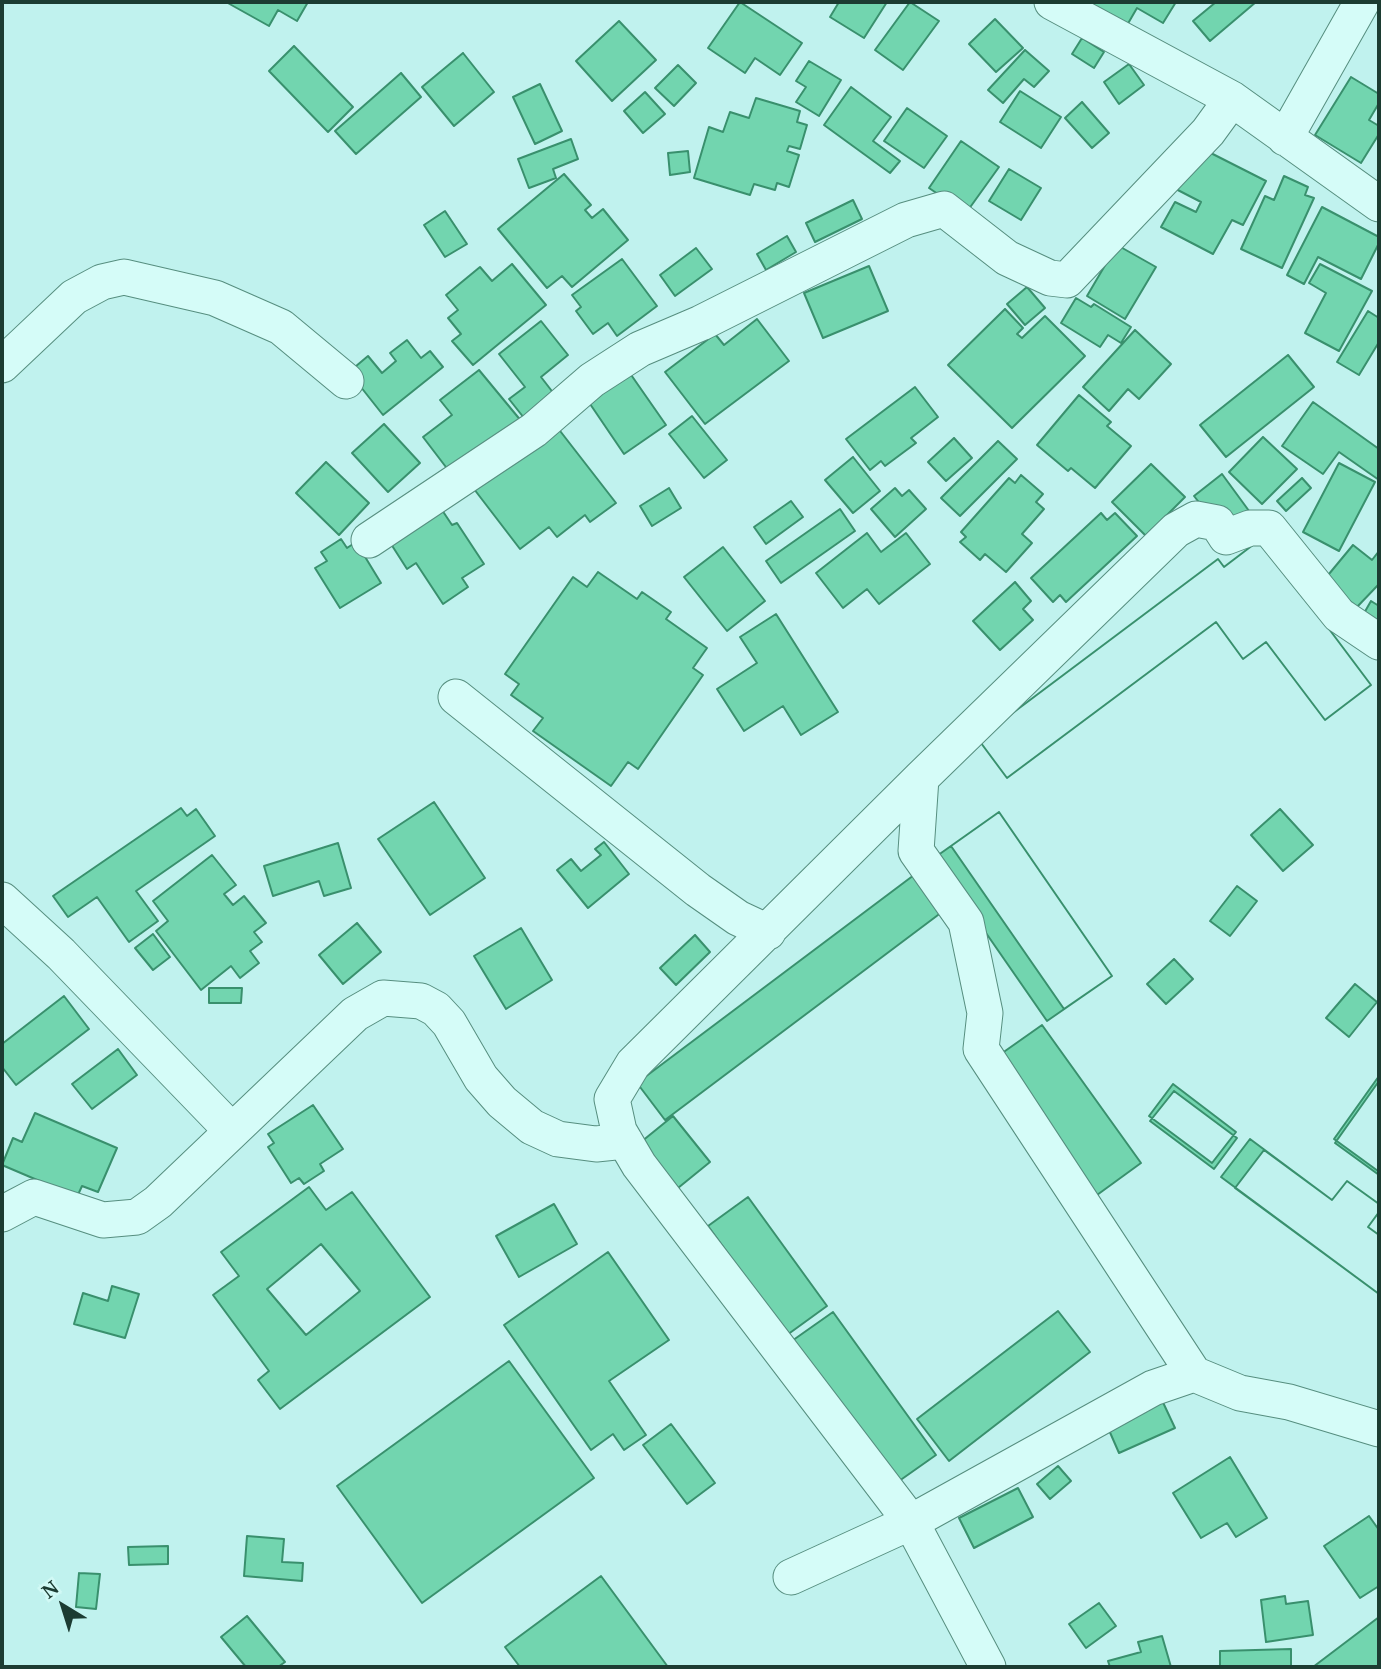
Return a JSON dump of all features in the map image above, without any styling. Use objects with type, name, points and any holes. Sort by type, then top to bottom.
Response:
[{"type":"street","points":[[1052,2],[1232,99],[1379,204]]},
{"type":"street","points":[[1285,138],[1362,2]]},
{"type":"street","points":[[369,540],[534,430],[592,380],[639,349],[701,323],[906,220],[944,209],[1007,258],[1051,278],[1067,280],[1208,132],[1232,99]]},
{"type":"street","points":[[2,365],[74,297],[102,282],[124,277],[215,298],[281,327],[346,381]]},
{"type":"street","points":[[988,1667],[911,1522],[639,1165],[619,1131],[612,1100],[634,1064],[921,778],[1158,545],[1196,519],[1217,523],[1226,537],[1250,528],[1269,528],[1339,615],[1379,642]]},
{"type":"street","points":[[456,697],[698,890],[738,918],[768,932]]},
{"type":"street","points":[[921,778],[916,851],[966,922],[985,1013],[981,1048],[1194,1374],[1240,1394],[1289,1402],[1379,1429]]},
{"type":"street","points":[[2,900],[61,954],[232,1131]]},
{"type":"street","points":[[2,1214],[34,1197],[103,1220],[137,1217],[355,1014],[383,998],[421,1001],[443,1016],[481,1078],[502,1102],[532,1127],[558,1139],[596,1144],[625,1141]]},
{"type":"street","points":[[791,1577],[911,1522],[1153,1388],[1194,1374]]},
{"type":"building","points":[[226,2],[308,2],[297,21],[278,10],[269,26]]},
{"type":"building","points":[[740,2],[802,43],[780,75],[755,58],[745,73],[708,48]]},
{"type":"building","points":[[839,2],[887,2],[864,38],[830,17]]},
{"type":"building","points":[[910,2],[939,21],[903,70],[875,50]]},
{"type":"building","points":[[1083,2],[1176,2],[1163,23],[1137,8],[1126,27]]},
{"type":"building","points":[[1216,2],[1256,2],[1210,41],[1193,21]]},
{"type":"building","points":[[995,19],[1023,48],[996,72],[969,44]]},
{"type":"building","points":[[619,21],[656,60],[612,101],[576,61]]},
{"type":"building","points":[[1082,38],[1104,52],[1094,68],[1072,54]]},
{"type":"building","points":[[294,46],[353,107],[328,132],[269,71]]},
{"type":"building","points":[[1025,50],[1049,71],[1034,87],[1024,79],[1003,103],[988,90]]},
{"type":"building","points":[[463,53],[494,92],[454,126],[422,87]]},
{"type":"building","points":[[809,61],[841,80],[819,116],[796,102],[806,87],[796,81]]},
{"type":"building","points":[[1129,64],[1144,85],[1119,104],[1104,82]]},
{"type":"building","points":[[678,65],[696,83],[674,106],[655,88]]},
{"type":"building","points":[[401,73],[421,97],[356,154],[335,131]]},
{"type":"building","points":[[1351,77],[1379,94],[1379,103],[1369,120],[1379,126],[1379,134],[1361,163],[1315,135]]},
{"type":"building","points":[[540,84],[562,131],[535,144],[513,97]]},
{"type":"building","points":[[851,87],[891,117],[873,141],[900,161],[890,173],[824,125]]},
{"type":"building","points":[[1020,91],[1061,117],[1041,148],[1000,122]]},
{"type":"building","points":[[645,92],[665,114],[643,133],[624,111]]},
{"type":"building","points":[[756,98],[800,111],[797,122],[807,125],[800,149],[789,146],[787,151],[799,155],[789,187],[777,183],[775,190],[754,184],[750,195],[694,178],[709,127],[723,132],[730,112],[749,118]]},
{"type":"building","points":[[1082,102],[1109,133],[1092,148],[1065,118]]},
{"type":"building","points":[[907,108],[947,136],[924,168],[884,141]]},
{"type":"building","points":[[571,139],[578,159],[553,169],[556,178],[529,188],[518,159]]},
{"type":"building","points":[[961,141],[999,167],[966,213],[929,188]]},
{"type":"building","points":[[1193,144],[1266,181],[1243,225],[1232,220],[1213,254],[1161,227],[1175,202],[1196,212],[1201,202],[1170,186]]},
{"type":"building","points":[[688,151],[690,172],[670,175],[668,153]]},
{"type":"building","points":[[1009,169],[1041,188],[1021,220],[989,201]]},
{"type":"building","points":[[564,174],[591,205],[585,210],[592,218],[603,209],[628,240],[572,287],[562,276],[547,288],[498,229]]},
{"type":"building","points":[[1284,176],[1308,187],[1305,195],[1314,198],[1282,268],[1241,249],[1265,196],[1274,200]]},
{"type":"building","points":[[853,200],[862,219],[815,242],[806,223]]},
{"type":"building","points":[[1322,207],[1379,237],[1379,243],[1361,279],[1318,257],[1304,284],[1287,275]]},
{"type":"building","points":[[445,211],[467,244],[445,257],[424,225]]},
{"type":"building","points":[[787,236],[796,252],[766,270],[757,254]]},
{"type":"building","points":[[1117,245],[1156,267],[1125,319],[1087,296]]},
{"type":"building","points":[[696,248],[712,269],[675,296],[660,275]]},
{"type":"building","points":[[622,259],[657,306],[617,336],[608,323],[593,334],[576,311],[581,307],[572,295]]},
{"type":"building","points":[[512,264],[546,305],[473,365],[452,341],[461,334],[448,318],[458,310],[446,295],[480,267],[492,281]]},
{"type":"building","points":[[1320,264],[1372,291],[1339,351],[1305,333],[1326,293],[1309,283]]},
{"type":"building","points":[[869,266],[888,311],[823,338],[804,293]]},
{"type":"building","points":[[1027,287],[1045,308],[1025,325],[1007,304]]},
{"type":"building","points":[[1076,298],[1091,307],[1094,304],[1131,327],[1121,343],[1108,335],[1100,347],[1061,323]]},
{"type":"building","points":[[1005,309],[1023,328],[1017,334],[1022,338],[1045,316],[1085,356],[1012,428],[948,365]]},
{"type":"building","points":[[1368,311],[1379,318],[1379,342],[1359,375],[1337,362]]},
{"type":"building","points":[[757,319],[789,361],[705,424],[665,372],[715,334],[724,345]]},
{"type":"building","points":[[541,321],[568,355],[541,377],[558,399],[528,423],[509,399],[525,387],[499,354]]},
{"type":"building","points":[[1135,330],[1171,364],[1139,399],[1128,389],[1109,411],[1083,387]]},
{"type":"building","points":[[407,340],[421,358],[430,351],[443,367],[383,415],[349,372],[368,356],[382,373],[396,361],[390,353]]},
{"type":"building","points":[[1288,355],[1314,387],[1226,457],[1200,425]]},
{"type":"building","points":[[627,369],[666,425],[624,454],[586,398]]},
{"type":"building","points":[[479,370],[522,422],[452,475],[423,437],[452,415],[440,400]]},
{"type":"building","points":[[915,387],[938,417],[911,438],[916,443],[885,466],[881,461],[870,470],[846,439]]},
{"type":"building","points":[[1079,395],[1111,422],[1107,426],[1131,446],[1095,488],[1071,468],[1068,471],[1037,445]]},
{"type":"building","points":[[1313,402],[1379,449],[1379,480],[1339,452],[1323,474],[1282,446]]},
{"type":"building","points":[[692,416],[727,460],[704,478],[669,434]]},
{"type":"building","points":[[384,424],[420,463],[388,492],[352,453]]},
{"type":"building","points":[[557,427],[616,503],[590,522],[585,515],[557,537],[549,527],[520,549],[474,489]]},
{"type":"building","points":[[1263,437],[1297,469],[1262,504],[1229,472]]},
{"type":"building","points":[[954,438],[972,458],[946,481],[928,462]]},
{"type":"building","points":[[998,441],[1017,459],[960,516],[941,498]]},
{"type":"building","points":[[853,457],[880,491],[853,513],[825,480]]},
{"type":"building","points":[[326,462],[369,503],[339,535],[296,493]]},
{"type":"building","points":[[1339,463],[1375,482],[1339,551],[1303,532]]},
{"type":"building","points":[[1151,464],[1185,497],[1146,536],[1112,502]]},
{"type":"building","points":[[1222,474],[1252,515],[1232,530],[1209,515],[1194,496]]},
{"type":"building","points":[[1021,475],[1043,494],[1036,502],[1044,509],[1022,534],[1032,543],[1006,572],[985,554],[980,560],[960,542],[966,537],[961,532],[1009,478],[1015,483]]},
{"type":"building","points":[[1302,478],[1311,488],[1286,511],[1277,501]]},
{"type":"building","points":[[669,488],[681,508],[652,526],[640,506]]},
{"type":"building","points":[[895,488],[902,496],[909,490],[926,509],[895,537],[871,509]]},
{"type":"building","points":[[791,501],[803,517],[766,544],[754,527]]},
{"type":"building","points":[[840,509],[855,531],[781,583],[766,561]]},
{"type":"building","points":[[442,510],[452,525],[457,523],[484,564],[462,578],[468,587],[443,604],[416,563],[407,569],[391,544]]},
{"type":"building","points":[[1101,513],[1107,520],[1115,513],[1137,536],[1066,602],[1060,595],[1053,602],[1031,578]]},
{"type":"building","points":[[867,533],[881,552],[906,533],[930,564],[879,604],[867,589],[843,608],[816,573]]},
{"type":"building","points":[[1266,535],[1314,609],[1371,685],[1325,720],[1266,642],[1243,659],[1216,622],[1007,778],[978,739],[1218,559],[1224,567]]},
{"type":"building","points":[[1266,535],[1314,609],[1371,685],[1325,720],[1266,642],[1243,659],[1216,622],[1007,778],[978,739],[1218,559],[1224,567]]},
{"type":"building","points":[[341,539],[347,548],[356,542],[381,583],[340,608],[315,568],[327,561],[321,552]]},
{"type":"building","points":[[1353,545],[1372,560],[1379,551],[1379,584],[1357,607],[1324,580]]},
{"type":"building","points":[[723,547],[765,601],[727,631],[684,577]]},
{"type":"building","points":[[598,572],[637,599],[642,592],[671,612],[666,619],[707,648],[693,668],[703,675],[638,769],[628,762],[611,786],[533,731],[543,718],[511,695],[519,684],[505,674],[573,577],[587,587]]},
{"type":"building","points":[[1015,582],[1031,601],[1023,609],[1033,620],[1000,650],[973,621]]},
{"type":"building","points":[[1371,601],[1379,606],[1379,634],[1359,622]]},
{"type":"building","points":[[776,614],[838,712],[801,735],[783,706],[744,731],[717,689],[757,663],[740,637]]},
{"type":"building","points":[[434,802],[485,878],[430,915],[378,839]]},
{"type":"building","points":[[181,808],[187,816],[196,809],[215,836],[136,891],[158,921],[129,942],[97,897],[68,917],[53,896]]},
{"type":"building","points":[[1280,809],[1313,845],[1283,871],[1251,835]]},
{"type":"building","points":[[999,812],[1112,976],[1047,1021],[934,858]]},
{"type":"building","points":[[999,812],[1112,976],[1064,1009],[951,846]]},
{"type":"building","points":[[604,842],[629,874],[588,908],[557,870],[571,859],[581,871],[601,855],[595,849]]},
{"type":"building","points":[[338,843],[351,888],[324,896],[319,881],[273,896],[264,866]]},
{"type":"building","points":[[212,855],[236,885],[224,894],[233,905],[244,896],[266,923],[254,932],[262,942],[250,951],[259,963],[240,978],[231,966],[201,990],[156,931],[168,921],[153,901]]},
{"type":"building","points":[[922,869],[950,906],[665,1120],[637,1083]]},
{"type":"building","points":[[1237,886],[1257,901],[1230,936],[1210,921]]},
{"type":"building","points":[[357,923],[381,952],[343,984],[319,955]]},
{"type":"building","points":[[521,928],[552,980],[506,1009],[474,956]]},
{"type":"building","points":[[153,934],[170,957],[153,970],[135,948]]},
{"type":"building","points":[[695,935],[710,952],[676,985],[660,968]]},
{"type":"building","points":[[1174,959],[1193,979],[1166,1004],[1147,984]]},
{"type":"building","points":[[1355,984],[1377,1002],[1349,1037],[1326,1018]]},
{"type":"building","points":[[209,988],[242,988],[241,1003],[209,1003]]},
{"type":"building","points":[[64,996],[89,1029],[16,1085],[2,1067],[2,1044]]},
{"type":"building","points":[[1042,1025],[1141,1163],[1097,1195],[998,1056]]},
{"type":"building","points":[[118,1049],[137,1075],[92,1109],[72,1084]]},
{"type":"building","points":[[1379,1076],[1379,1169],[1378,1171],[1334,1139]]},
{"type":"building","points":[[1379,1081],[1379,1175],[1335,1143]]},
{"type":"building","points":[[1173,1084],[1236,1132],[1212,1163],[1149,1116]]},
{"type":"building","points":[[1174,1091],[1237,1138],[1214,1169],[1150,1121]]},
{"type":"building","points":[[313,1105],[343,1149],[320,1164],[324,1171],[304,1184],[299,1178],[291,1183],[268,1147],[274,1143],[268,1134]]},
{"type":"building","points":[[35,1113],[117,1148],[98,1192],[82,1186],[77,1197],[2,1165],[13,1138],[22,1142]]},
{"type":"building","points":[[673,1116],[710,1162],[678,1188],[641,1142]]},
{"type":"building","points":[[1250,1139],[1332,1200],[1347,1181],[1379,1204],[1379,1212],[1368,1227],[1379,1235],[1379,1294],[1221,1177]]},
{"type":"building","points":[[1264,1150],[1332,1200],[1347,1181],[1379,1204],[1379,1212],[1368,1227],[1379,1235],[1379,1294],[1235,1188]]},
{"type":"building","points":[[309,1187],[326,1210],[352,1192],[430,1297],[280,1409],[258,1380],[269,1371],[213,1295],[239,1276],[221,1252]],"holes":[[[321,1244],[360,1291],[306,1335],[267,1289]]]},
{"type":"building","points":[[748,1197],[827,1306],[787,1335],[708,1226]]},
{"type":"building","points":[[554,1204],[577,1244],[519,1277],[496,1236]]},
{"type":"building","points":[[608,1252],[669,1340],[609,1381],[646,1435],[624,1450],[613,1434],[591,1450],[504,1325]]},
{"type":"building","points":[[112,1286],[139,1294],[125,1338],[74,1324],[83,1293],[108,1301]]},
{"type":"building","points":[[1058,1311],[1090,1352],[949,1461],[917,1419]]},
{"type":"building","points":[[833,1312],[936,1455],[892,1486],[789,1343]]},
{"type":"building","points":[[509,1361],[594,1478],[422,1603],[337,1486]]},
{"type":"building","points":[[1160,1396],[1175,1428],[1119,1453],[1105,1421]]},
{"type":"building","points":[[671,1424],[715,1483],[687,1504],[643,1445]]},
{"type":"building","points":[[1230,1457],[1267,1518],[1236,1537],[1227,1523],[1201,1538],[1173,1493]]},
{"type":"building","points":[[1058,1466],[1071,1481],[1050,1499],[1037,1484]]},
{"type":"building","points":[[1018,1488],[1033,1517],[974,1548],[959,1518]]},
{"type":"building","points":[[1369,1516],[1379,1530],[1379,1586],[1360,1598],[1324,1546]]},
{"type":"building","points":[[247,1536],[284,1539],[282,1562],[303,1563],[302,1581],[244,1576]]},
{"type":"building","points":[[168,1546],[168,1564],[129,1565],[128,1547]]},
{"type":"building","points":[[79,1573],[100,1574],[96,1609],[76,1607]]},
{"type":"building","points":[[601,1576],[668,1667],[520,1667],[505,1647]]},
{"type":"building","points":[[1285,1596],[1286,1604],[1308,1601],[1313,1635],[1266,1642],[1261,1600]]},
{"type":"building","points":[[1099,1603],[1116,1626],[1086,1648],[1069,1624]]},
{"type":"building","points":[[247,1616],[285,1662],[278,1667],[246,1667],[221,1637]]},
{"type":"building","points":[[1379,1617],[1379,1667],[1313,1667]]},
{"type":"building","points":[[1162,1636],[1171,1667],[1110,1667],[1108,1661],[1141,1652],[1138,1642]]},
{"type":"building","points":[[1291,1649],[1291,1667],[1220,1667],[1220,1651]]}]
